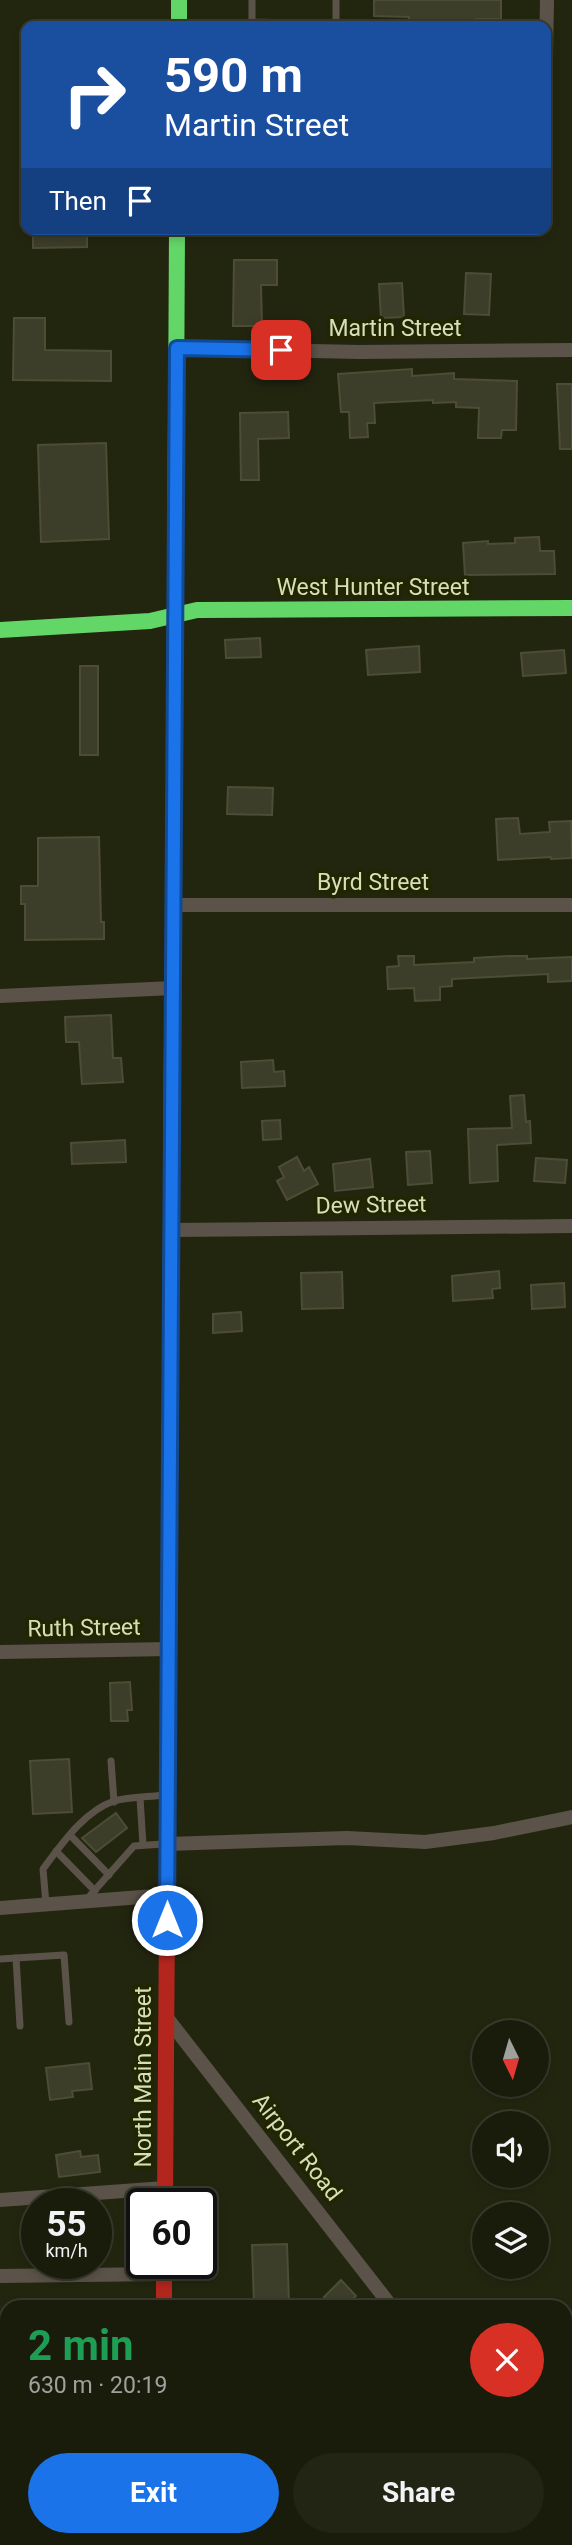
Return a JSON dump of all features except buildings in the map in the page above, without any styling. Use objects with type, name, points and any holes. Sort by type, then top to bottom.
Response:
[{"type":"main road","points":[[179,0],[179,21]]},
{"type":"main road","name":"North Main Street","points":[[165,2188],[177,235]]},
{"type":"main road","name":"West Hunter Street","points":[[0,630],[150,621],[197,610],[572,608]]},
{"type":"main road","points":[[164,2279],[164,2300]]},
{"type":"street","points":[[547,0],[547,21]]},
{"type":"street","name":"Martin Street","points":[[177,348],[359,352],[572,350]]},
{"type":"street","name":"Byrd Street","points":[[173,905],[572,905]]},
{"type":"street","points":[[0,996],[173,988]]},
{"type":"street","name":"Dew Street","points":[[172,1230],[572,1226]]},
{"type":"street","name":"Ruth Street","points":[[0,1652],[169,1649]]},
{"type":"street","points":[[167,1844],[347,1838],[425,1842],[494,1833],[572,1817]]},
{"type":"street","points":[[0,1908],[46,1904],[90,1896],[167,1895]]},
{"type":"street","name":"Airport Road","points":[[166,2017],[386,2300]]},
{"type":"street","points":[[0,2200],[126,2197]]},
{"type":"street","points":[[0,2276],[126,2270]]},
{"type":"lane","points":[[252,0],[252,21]]},
{"type":"lane","points":[[336,0],[336,21]]},
{"type":"lane","points":[[111,1761],[114,1801]]},
{"type":"lane","points":[[46,1904],[43,1869],[70,1835],[95,1811],[114,1801],[167,1794]]},
{"type":"lane","points":[[140,1798],[143,1845]]},
{"type":"lane","points":[[70,1835],[108,1875]]},
{"type":"lane","points":[[56,1851],[90,1896],[134,1846],[167,1844]]},
{"type":"lane","points":[[0,1959],[64,1955],[69,2022]]},
{"type":"lane","points":[[16,1958],[20,2026]]},
{"type":"traffic: fast","points":[[179,0],[179,21]]},
{"type":"traffic: fast","points":[[174,794],[177,235]]},
{"type":"traffic: fast","points":[[0,630],[150,621],[197,610],[572,608]]},
{"type":"traffic: fast","points":[[168,1771],[172,1043]]},
{"type":"traffic: jam","points":[[172,1043],[174,794]]},
{"type":"traffic: jam","points":[[165,2188],[168,1771]]},
{"type":"traffic: jam","points":[[164,2279],[164,2300]]},
{"type":"route","points":[[167,1920],[177,348],[281,350]]}]
